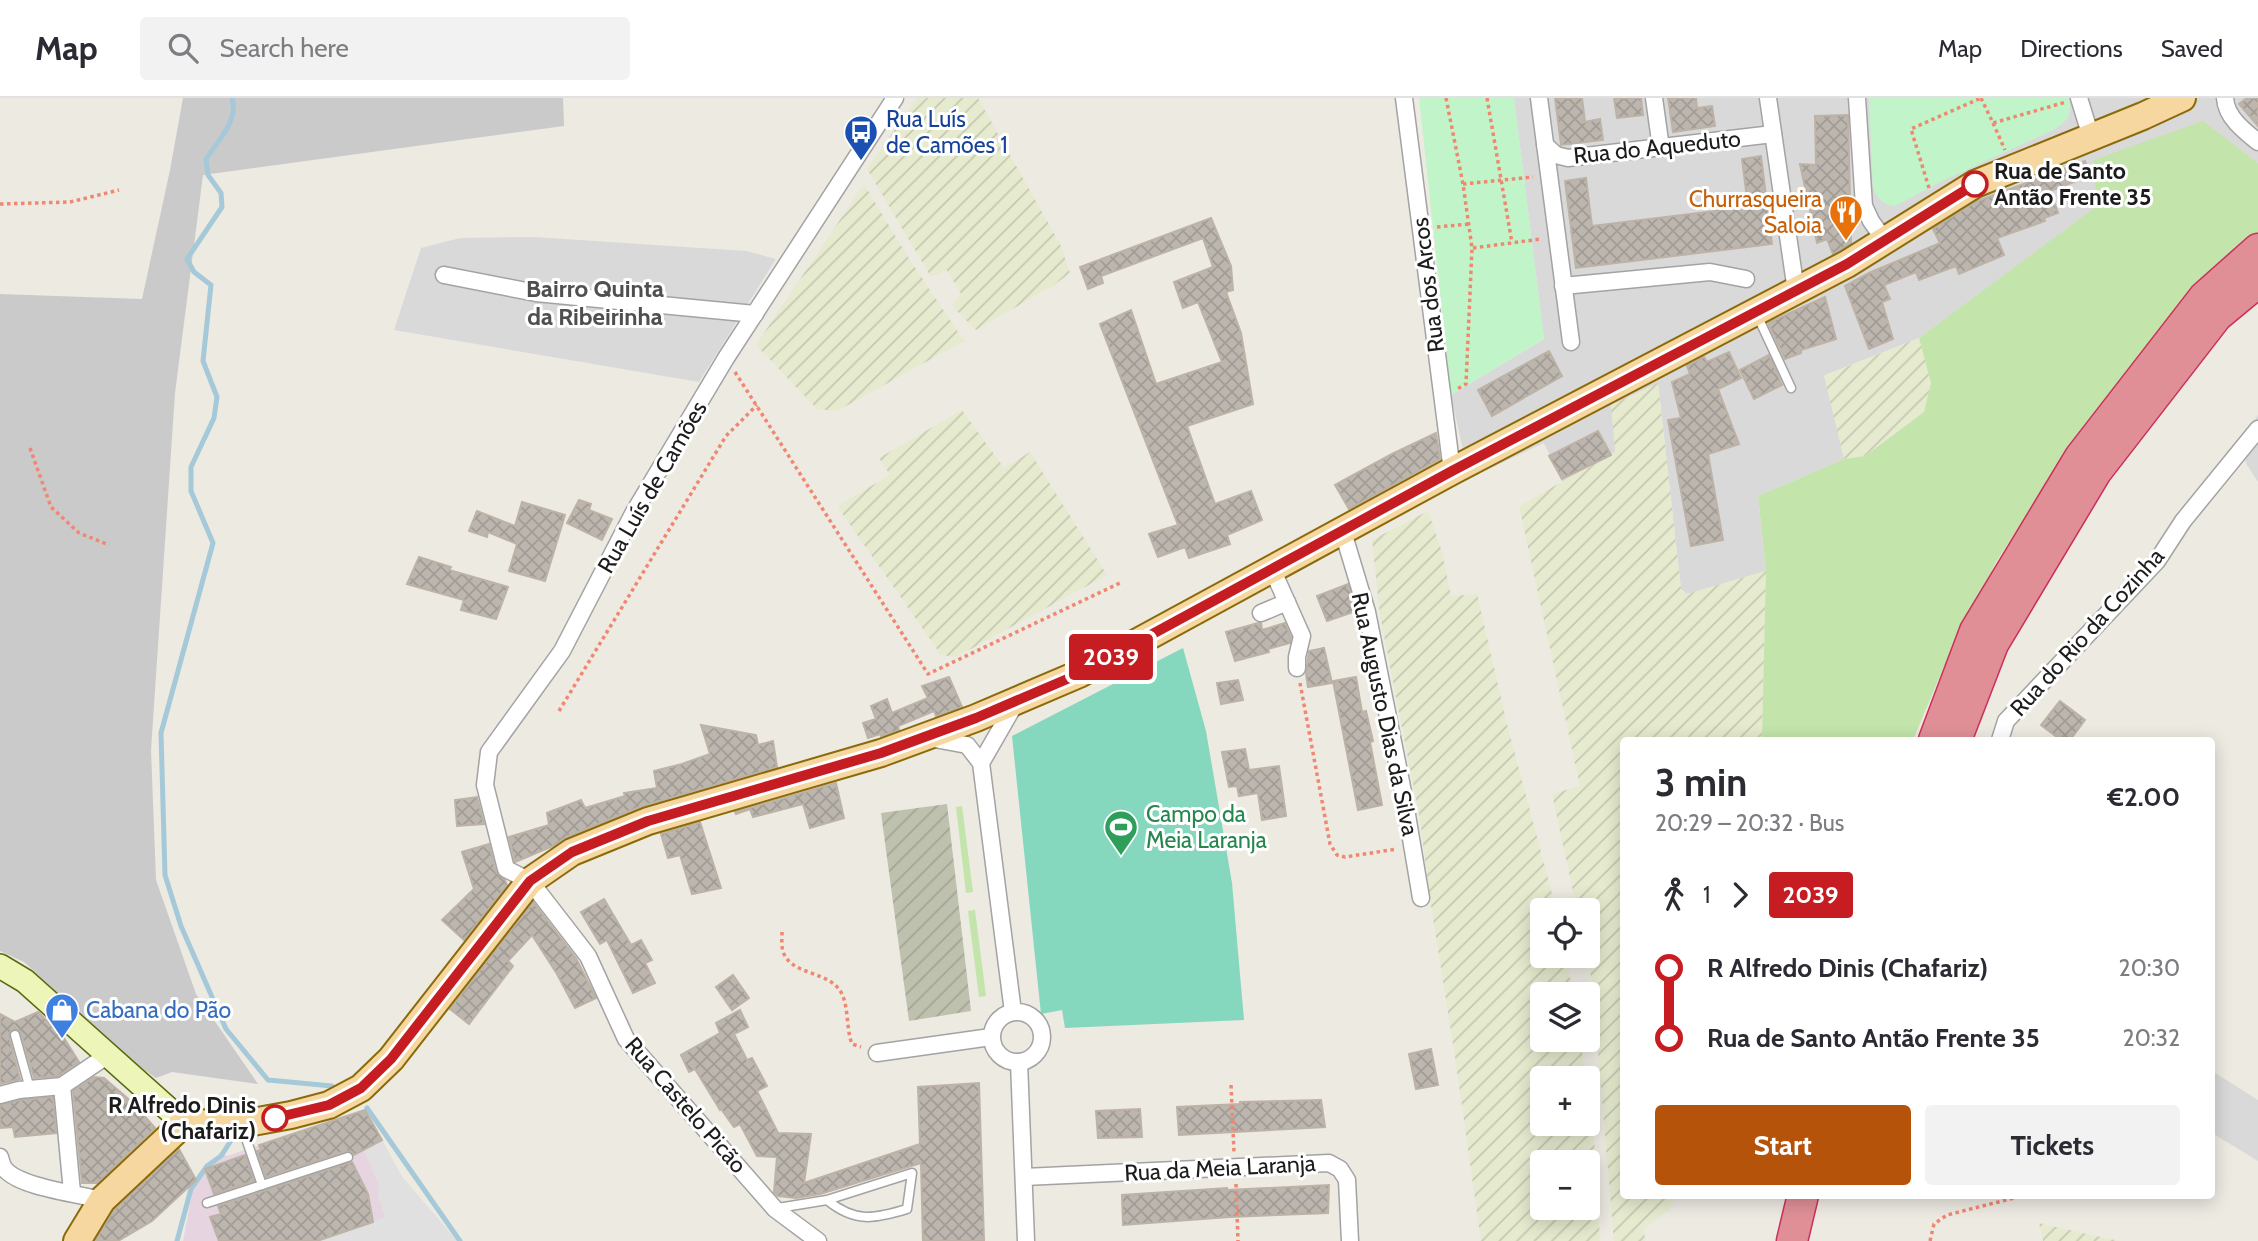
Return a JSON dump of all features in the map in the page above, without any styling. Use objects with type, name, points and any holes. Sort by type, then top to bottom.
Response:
[{"type":"highway","points":[[1935,737],[1975,631],[2080,457],[2204,298],[2258,249]]},
{"type":"highway","points":[[1957,737],[1993,644],[2096,472],[2217,316],[2258,282]]},
{"type":"highway","points":[[1792,1241],[1802,1199]]},
{"type":"highway","points":[[1813,1241],[1823,1199]]},
{"type":"main road","points":[[77,1241],[102,1200],[184,1123],[242,1124],[290,1115],[329,1105],[361,1088],[391,1059],[530,881],[572,852],[648,821],[881,753],[976,718],[1079,674],[1452,471],[1796,291],[1885,242],[1975,184],[2182,98]]},
{"type":"street","name":"Rua Luís de Camões","points":[[530,881],[506,869],[485,785],[489,752],[562,650],[634,512],[726,358],[895,98]]},
{"type":"street","name":"Rua dos Arcos","points":[[1404,98],[1452,471]]},
{"type":"street","points":[[1539,98],[1571,342]]},
{"type":"street","points":[[1654,98],[1661,148]]},
{"type":"street","points":[[1768,98],[1796,291]]},
{"type":"street","points":[[1857,98],[1864,206],[1885,242]]},
{"type":"street","points":[[2225,98],[2225,104],[2242,129],[2258,142]]},
{"type":"street","points":[[2072,100],[2091,137]]},
{"type":"street","name":"Rua do Aqueduto","points":[[1545,145],[1556,155],[1568,158],[1773,134]]},
{"type":"street","points":[[1563,286],[1710,272],[1746,279]]},
{"type":"street","points":[[444,275],[536,293],[755,314]]},
{"type":"street","name":"Rua do Rio da Cozinha","points":[[2001,737],[2006,721],[2157,561],[2183,521],[2258,429]]},
{"type":"street","name":"Rua Augusto Dias da Silva","points":[[1343,532],[1367,612],[1421,898]]},
{"type":"street","points":[[1273,570],[1302,636],[1297,668]]},
{"type":"street","points":[[1261,613],[1287,602]]},
{"type":"street","points":[[984,758],[1018,700]]},
{"type":"street","points":[[967,746],[976,718],[983,725],[984,758],[1013,1012]]},
{"type":"street","points":[[925,737],[967,746],[984,758]]},
{"type":"street","name":"Rua Castelo Picão","points":[[530,881],[589,957],[626,1039],[775,1209],[818,1241]]},
{"type":"street","points":[[0,966],[25,981],[184,1123]]},
{"type":"street","points":[[1013,1012],[1032,1017],[1042,1031],[1039,1050],[1033,1057],[1019,1062],[1007,1061],[999,1055],[991,1037],[998,1020],[1013,1012]]},
{"type":"street","points":[[877,1052],[991,1037]]},
{"type":"street","points":[[0,1095],[19,1090],[62,1086],[108,1055]]},
{"type":"street","points":[[1019,1062],[1026,1241]]},
{"type":"street","points":[[62,1086],[72,1192]]},
{"type":"street","points":[[0,1157],[4,1168],[17,1178],[40,1187],[102,1200]]},
{"type":"street","name":"Rua da Meia Laranja","points":[[1024,1177],[1329,1163],[1340,1169],[1347,1180],[1350,1241]]},
{"type":"lane","points":[[1755,313],[1791,388]]},
{"type":"lane","points":[[15,1035],[30,1089]]},
{"type":"lane","points":[[242,1124],[262,1185]]},
{"type":"lane","points":[[207,1203],[348,1157]]},
{"type":"lane","points":[[775,1209],[827,1200],[912,1173],[907,1209],[877,1218],[843,1213],[827,1200]]},
{"type":"path","points":[[1442,397],[1466,384],[1472,248],[1470,224],[1446,98]]},
{"type":"path","points":[[1487,98],[1512,243]]},
{"type":"path","points":[[1936,208],[1911,129],[1981,98],[2013,168]]},
{"type":"path","points":[[1993,123],[2072,100]]},
{"type":"path","points":[[1463,184],[1549,175]]},
{"type":"path","points":[[0,204],[70,202],[119,190]]},
{"type":"path","points":[[1422,229],[1470,224]]},
{"type":"path","points":[[1472,248],[1557,237]]},
{"type":"path","points":[[726,358],[928,674],[1122,582]]},
{"type":"path","points":[[559,711],[726,436],[757,405]]},
{"type":"path","points":[[30,448],[51,507],[79,533],[109,545]]},
{"type":"path","points":[[1297,668],[1331,844],[1337,855],[1345,857],[1413,846]]},
{"type":"path","points":[[782,932],[783,953],[794,965],[833,984],[842,994],[847,1032],[852,1044],[877,1052]]},
{"type":"path","points":[[1231,1085],[1238,1241]]},
{"type":"path","points":[[1930,1241],[1934,1224],[1947,1214],[2009,1199]]},
{"type":"shaded area","points":[[183,98],[563,98],[564,126],[203,175],[175,393],[151,750],[156,880],[196,994],[258,1084],[172,1072],[156,1078],[136,1064],[24,962],[0,951],[0,294],[142,299]]},
{"type":"shaded area","points":[[917,98],[978,98],[1060,244],[1070,273],[976,330],[952,306],[961,294],[947,270],[931,277],[867,169]]},
{"type":"shaded area","points":[[1514,98],[2258,98],[2258,163],[2203,122],[2093,160],[2098,206],[1919,338],[1825,375],[1844,459],[1758,496],[1766,571],[1687,594],[1681,589],[1658,383],[1615,452],[1562,482],[1544,443],[1469,478],[1451,395],[1544,339]]},
{"type":"shaded area","points":[[864,184],[908,257],[964,341],[837,411],[817,409],[756,345]]},
{"type":"shaded area","points":[[534,237],[747,251],[776,259],[699,382],[394,330],[421,248],[460,238]]},
{"type":"shaded area","points":[[1919,338],[1931,383],[1925,412],[1865,456],[1844,459],[1824,376]]},
{"type":"shaded area","points":[[1658,383],[1681,589],[1687,594],[1766,571],[1762,737],[1620,737],[1620,1199],[1675,1199],[1669,1210],[1644,1229],[1645,1241],[1614,1241],[1598,1052],[1600,982],[1592,982],[1589,968],[1600,968],[1600,898],[1574,898],[1552,794],[1580,786],[1519,506],[1615,452],[1611,405]]},
{"type":"shaded area","points":[[962,410],[1004,468],[1030,452],[1107,575],[956,657],[941,655],[837,506],[890,475],[879,458]]},
{"type":"shaded area","points":[[2258,415],[2258,482],[2247,465],[2238,442]]},
{"type":"shaded area","points":[[1428,511],[1442,552],[1451,596],[1477,594],[1507,724],[1553,898],[1530,898],[1530,968],[1568,968],[1571,982],[1530,982],[1530,1052],[1582,1052],[1584,1066],[1530,1066],[1530,1136],[1594,1136],[1595,1150],[1530,1150],[1530,1220],[1599,1220],[1600,1241],[1481,1241],[1420,819],[1380,615],[1372,540]]},
{"type":"shaded area","points":[[947,804],[971,1011],[909,1021],[881,813]]},
{"type":"shaded area","points":[[2215,1073],[2258,1100],[2258,1161],[2215,1135]]},
{"type":"shaded area","points":[[365,1110],[402,1177],[457,1241],[183,1241],[193,1189],[204,1166],[216,1159],[220,1152],[227,1156]]},
{"type":"shaded area","points":[[382,1140],[402,1177],[457,1241],[317,1241],[385,1217],[378,1196],[379,1186],[364,1150]]},
{"type":"shaded area","points":[[2039,1223],[2105,1238],[2120,1241],[2043,1241]]},
{"type":"green space","points":[[1419,98],[1514,98],[1544,339],[1451,395]]},
{"type":"green space","points":[[1869,98],[2068,98],[2070,113],[2062,124],[2053,130],[1940,182],[1895,206],[1881,201],[1873,188]]},
{"type":"green space","points":[[2203,121],[2258,163],[2258,233],[2184,308],[2084,427],[1996,562],[1943,669],[1914,737],[1762,737],[1766,571],[1758,496],[1844,459],[1865,456],[1924,412],[1931,383],[1919,338],[2097,206],[2093,160]]},
{"type":"green space","points":[[1183,648],[1206,731],[1232,883],[1244,1020],[1065,1028],[1062,1010],[1041,1014],[1012,736]]},
{"type":"green space","points":[[962,806],[973,892],[966,893],[956,807]]},
{"type":"green space","points":[[975,910],[986,996],[979,997],[968,911]]},
{"type":"building","points":[[1555,98],[1582,98],[1585,122],[1600,119],[1603,140],[1561,145]]},
{"type":"building","points":[[1614,98],[1641,98],[1643,115],[1617,118]]},
{"type":"building","points":[[1668,98],[1696,98],[1697,108],[1712,106],[1715,126],[1673,132]]},
{"type":"building","points":[[2247,98],[2258,98],[2258,126],[2239,104]]},
{"type":"building","points":[[1848,115],[1851,243],[1833,254],[1827,239],[1817,243],[1800,164],[1816,165],[1815,116]]},
{"type":"building","points":[[1761,156],[1772,244],[1576,268],[1565,181],[1586,178],[1592,226],[1748,207],[1742,159]]},
{"type":"building","points":[[2085,161],[2090,176],[2050,191],[2058,213],[2044,218],[2045,221],[1997,238],[2004,255],[1959,274],[1956,266],[1919,280],[1916,272],[1884,285],[1890,299],[1882,302],[1893,339],[1869,349],[1845,286],[1940,243],[1933,229],[1975,202]]},
{"type":"building","points":[[1211,218],[1231,266],[1233,290],[1226,292],[1241,333],[1253,404],[1187,426],[1215,504],[1251,491],[1262,520],[1227,535],[1230,544],[1189,558],[1185,547],[1158,557],[1149,534],[1178,525],[1100,324],[1131,310],[1156,384],[1222,362],[1198,302],[1183,308],[1174,282],[1213,267],[1203,238],[1101,276],[1103,283],[1088,289],[1080,267]]},
{"type":"building","points":[[1825,297],[1836,339],[1801,350],[1801,353],[1785,359],[1768,323]]},
{"type":"building","points":[[1549,351],[1562,376],[1492,416],[1478,390]]},
{"type":"building","points":[[1729,352],[1741,378],[1718,389],[1739,444],[1708,454],[1723,540],[1691,546],[1668,420],[1681,418],[1672,382],[1690,374],[1687,366],[1700,359],[1704,357],[1707,362]]},
{"type":"building","points":[[1769,355],[1782,385],[1754,399],[1740,370]]},
{"type":"building","points":[[1598,431],[1611,455],[1562,479],[1549,456]]},
{"type":"building","points":[[1436,433],[1440,459],[1349,509],[1335,485]]},
{"type":"building","points":[[579,500],[591,504],[589,510],[612,519],[602,540],[567,523]]},
{"type":"building","points":[[522,502],[565,515],[545,581],[509,571],[517,544],[488,532],[487,537],[469,531],[477,511],[515,526]]},
{"type":"building","points":[[419,557],[451,567],[449,570],[508,587],[496,619],[461,610],[464,600],[407,584]]},
{"type":"building","points":[[1348,584],[1356,611],[1327,621],[1317,596]]},
{"type":"building","points":[[1261,623],[1262,630],[1285,623],[1291,637],[1290,643],[1235,661],[1226,632]]},
{"type":"building","points":[[1324,648],[1332,683],[1308,687],[1306,674],[1309,651]]},
{"type":"building","points":[[949,677],[962,707],[936,716],[934,711],[898,726],[899,730],[868,738],[863,723],[876,719],[871,706],[887,699],[892,713],[928,698],[922,686]]},
{"type":"building","points":[[1356,677],[1362,712],[1366,711],[1373,741],[1370,742],[1382,805],[1358,810],[1333,681]]},
{"type":"building","points":[[1238,680],[1243,700],[1221,704],[1217,683]]},
{"type":"building","points":[[2060,701],[2085,720],[2072,737],[2057,737],[2041,725]]},
{"type":"building","points":[[701,725],[756,735],[758,745],[773,741],[777,767],[642,806],[566,837],[555,845],[515,862],[509,837],[549,825],[547,813],[581,800],[585,808],[625,796],[624,793],[657,788],[654,771],[710,754]]},
{"type":"building","points":[[1245,749],[1249,770],[1279,766],[1286,816],[1262,820],[1258,793],[1239,796],[1237,786],[1229,787],[1222,752]]},
{"type":"building","points":[[836,783],[844,818],[810,828],[803,804],[753,817],[750,809],[736,814],[735,812]]},
{"type":"building","points":[[477,797],[484,824],[457,826],[455,800]]},
{"type":"building","points":[[700,822],[721,888],[692,894],[680,855],[668,858],[661,834]]},
{"type":"building","points":[[489,844],[496,872],[507,885],[464,940],[442,920],[474,889],[462,852]]},
{"type":"building","points":[[604,899],[631,945],[641,940],[652,960],[645,963],[655,983],[633,993],[607,940],[600,944],[581,912]]},
{"type":"building","points":[[533,902],[576,958],[596,998],[575,1008],[532,935],[508,961],[513,966],[469,1024],[450,1009]]},
{"type":"building","points":[[733,975],[749,998],[732,1010],[716,987]]},
{"type":"building","points":[[740,1010],[748,1027],[734,1034],[747,1060],[752,1058],[767,1086],[757,1091],[778,1133],[811,1134],[804,1183],[920,1144],[918,1087],[979,1083],[984,1241],[923,1241],[921,1163],[820,1194],[796,1198],[778,1196],[774,1192],[777,1157],[757,1156],[740,1124],[734,1127],[720,1110],[695,1069],[689,1072],[681,1055],[720,1033],[716,1023]]},
{"type":"building","points":[[38,1012],[62,1035],[79,1062],[58,1076],[34,1078],[21,1033],[13,1029],[9,1037],[20,1079],[0,1084],[0,1014],[15,1022]]},
{"type":"building","points":[[1431,1049],[1438,1085],[1416,1089],[1409,1054]]},
{"type":"building","points":[[94,1077],[104,1078],[133,1103],[155,1128],[97,1183],[82,1183],[73,1091]]},
{"type":"building","points":[[53,1097],[56,1133],[15,1137],[13,1127],[0,1128],[0,1105]]},
{"type":"building","points":[[1321,1100],[1325,1127],[1179,1135],[1177,1107]]},
{"type":"building","points":[[1140,1109],[1142,1137],[1098,1138],[1096,1111]]},
{"type":"building","points":[[365,1110],[382,1140],[354,1155],[346,1151],[266,1177],[257,1151],[261,1150],[259,1145]]},
{"type":"building","points":[[179,1149],[196,1180],[152,1221],[118,1241],[95,1241],[114,1210]]},
{"type":"building","points":[[245,1155],[254,1181],[214,1194],[205,1169]]},
{"type":"building","points":[[352,1162],[368,1194],[373,1222],[317,1241],[219,1241],[210,1217],[221,1214],[218,1206]]},
{"type":"building","points":[[1329,1185],[1328,1213],[1123,1225],[1122,1195]]},
{"type":"waterway","points":[[232,98],[233,114],[230,122],[206,159],[208,175],[221,193],[222,207],[187,259],[194,272],[211,285],[203,361],[217,397],[214,418],[191,467],[191,491],[213,543],[161,733],[165,875],[181,926],[226,1029],[268,1080],[332,1086]]},
{"type":"waterway","points":[[367,1108],[460,1241]]},
{"type":"waterway","points":[[177,1241],[191,1189],[207,1166],[221,1156],[232,1139]]},
{"type":"bus line","name":"2039","points":[[275,1118],[329,1105],[361,1088],[391,1059],[530,881],[572,852],[648,821],[881,753],[976,718],[1079,674],[1452,471],[1847,264],[1975,184]]},
{"type":"place","name":"Rua Luís de Camões 1","points":[[861,162]]},
{"type":"place","name":"Rua de Santo Antão Frente 35","points":[[1975,184]]},
{"type":"place","name":"Churrasqueira Saloia","points":[[1846,242]]},
{"type":"place","name":"Campo da Meia Laranja","points":[[1121,857]]},
{"type":"place","name":"Cabana do Pão","points":[[62,1040]]},
{"type":"place","name":"R Alfredo Dinis (Chafariz)","points":[[275,1118]]},
{"type":"district","name":"Bairro Quinta da Ribeirinha","points":[[595,302]]}]
